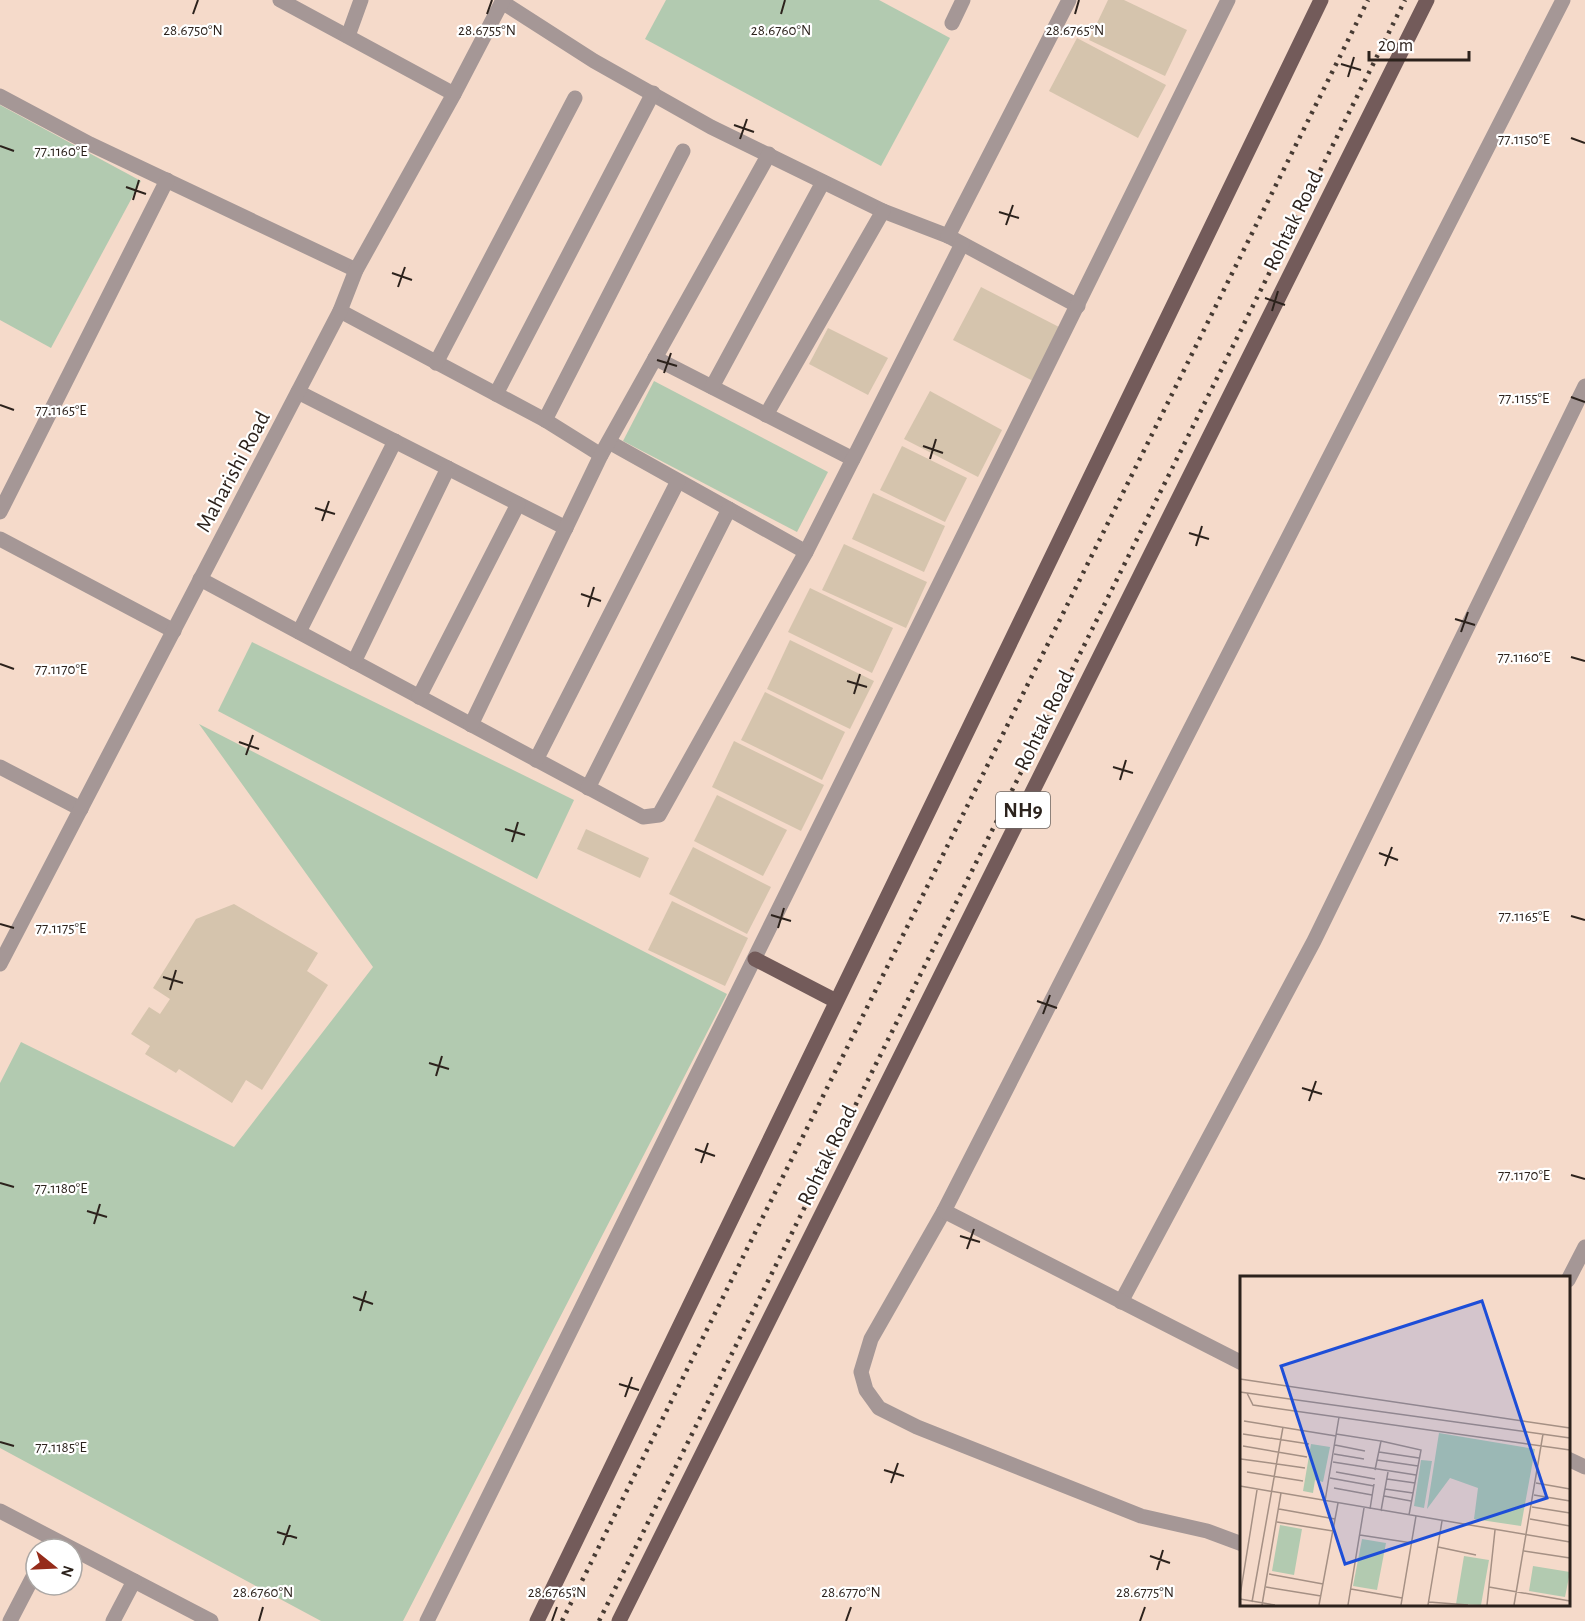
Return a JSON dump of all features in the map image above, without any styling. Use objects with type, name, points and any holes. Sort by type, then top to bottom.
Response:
[{"type":"main road","points":[[537,1621],[1321,0]]},
{"type":"main road","name":"Rohtak Road","points":[[619,1621],[1426,0]]},
{"type":"main road","points":[[754,959],[836,1001]]},
{"type":"street","points":[[280,0],[454,94]]},
{"type":"street","points":[[348,36],[361,0]]},
{"type":"street","points":[[952,23],[963,0]]},
{"type":"street","points":[[948,236],[1070,0]]},
{"type":"street","points":[[427,1621],[1228,0]]},
{"type":"street","points":[[1240,1543],[1207,1531],[1141,1516],[917,1427],[879,1408],[866,1390],[861,1372],[871,1339],[944,1211],[1563,0]]},
{"type":"street","points":[[503,1],[594,61],[711,127],[883,211],[948,236],[1078,306]]},
{"type":"street","name":"Maharishi Road","points":[[0,964],[340,311],[356,270],[503,1]]},
{"type":"street","points":[[496,394],[653,93]]},
{"type":"street","points":[[0,96],[90,144],[356,270]]},
{"type":"street","points":[[436,363],[575,98]]},
{"type":"street","points":[[545,420],[683,151]]},
{"type":"street","points":[[471,725],[605,449],[769,154]]},
{"type":"street","points":[[0,512],[167,180]]},
{"type":"street","points":[[712,387],[823,182]]},
{"type":"street","points":[[766,415],[883,211]]},
{"type":"street","points":[[200,579],[643,817],[659,815],[806,552],[962,244]]},
{"type":"street","points":[[340,311],[545,420],[678,480],[806,552]]},
{"type":"street","points":[[655,358],[853,459]]},
{"type":"street","points":[[1121,1302],[1314,941],[1585,386]]},
{"type":"street","points":[[298,392],[566,528]]},
{"type":"street","points":[[298,632],[395,441]]},
{"type":"street","points":[[354,662],[448,468]]},
{"type":"street","points":[[536,760],[678,480]]},
{"type":"street","points":[[418,697],[518,504]]},
{"type":"street","points":[[588,788],[729,509]]},
{"type":"street","points":[[0,539],[174,631]]},
{"type":"street","points":[[0,767],[81,809]]},
{"type":"street","points":[[944,1211],[1240,1362]]},
{"type":"street","points":[[1570,1278],[1585,1247]]},
{"type":"street","points":[[1570,1460],[1585,1467]]},
{"type":"street","points":[[0,1511],[39,1537]]},
{"type":"street","points":[[84,1559],[134,1581],[211,1621]]},
{"type":"street","points":[[113,1621],[134,1581]]},
{"type":"street","points":[[10,1621],[24,1594]]},
{"type":"green space","points":[[666,0],[879,0],[950,38],[881,166],[645,39]]},
{"type":"green space","points":[[0,105],[141,181],[51,348],[0,320]]},
{"type":"green space","points":[[654,381],[828,472],[797,532],[623,441]]},
{"type":"green space","points":[[252,642],[574,800],[537,879],[218,711]]},
{"type":"green space","points":[[199,724],[727,994],[403,1621],[321,1621],[0,1448],[0,1083],[21,1042],[234,1147],[373,967]]},
{"type":"building","points":[[1108,0],[1124,0],[1187,30],[1165,76],[1089,40]]},
{"type":"building","points":[[1077,38],[1166,85],[1138,138],[1049,91]]},
{"type":"building","points":[[981,287],[1061,328],[1033,381],[953,340]]},
{"type":"building","points":[[828,328],[888,358],[868,395],[809,364]]},
{"type":"building","points":[[930,391],[1002,430],[978,477],[904,439]]},
{"type":"building","points":[[902,446],[967,478],[945,522],[880,490]]},
{"type":"building","points":[[873,493],[945,526],[924,572],[852,539]]},
{"type":"building","points":[[844,544],[927,582],[906,628],[822,590]]},
{"type":"building","points":[[810,588],[893,628],[872,673],[788,632]]},
{"type":"building","points":[[790,640],[874,681],[850,729],[767,689]]},
{"type":"building","points":[[765,692],[845,732],[822,780],[741,740]]},
{"type":"building","points":[[734,741],[824,785],[801,831],[712,787]]},
{"type":"building","points":[[717,795],[787,830],[763,876],[694,841]]},
{"type":"building","points":[[586,829],[649,858],[640,878],[577,849]]},
{"type":"building","points":[[693,847],[771,887],[747,934],[669,894]]},
{"type":"building","points":[[672,901],[748,938],[725,986],[648,950]]},
{"type":"building","points":[[234,904],[318,953],[307,971],[328,985],[262,1090],[246,1080],[232,1103],[179,1069],[176,1073],[145,1054],[150,1046],[131,1034],[149,1007],[160,1014],[170,999],[153,988],[196,919]]},
{"type":"railway","points":[[562,1621],[1368,0]]},
{"type":"railway","points":[[599,1621],[1405,0]]}]
